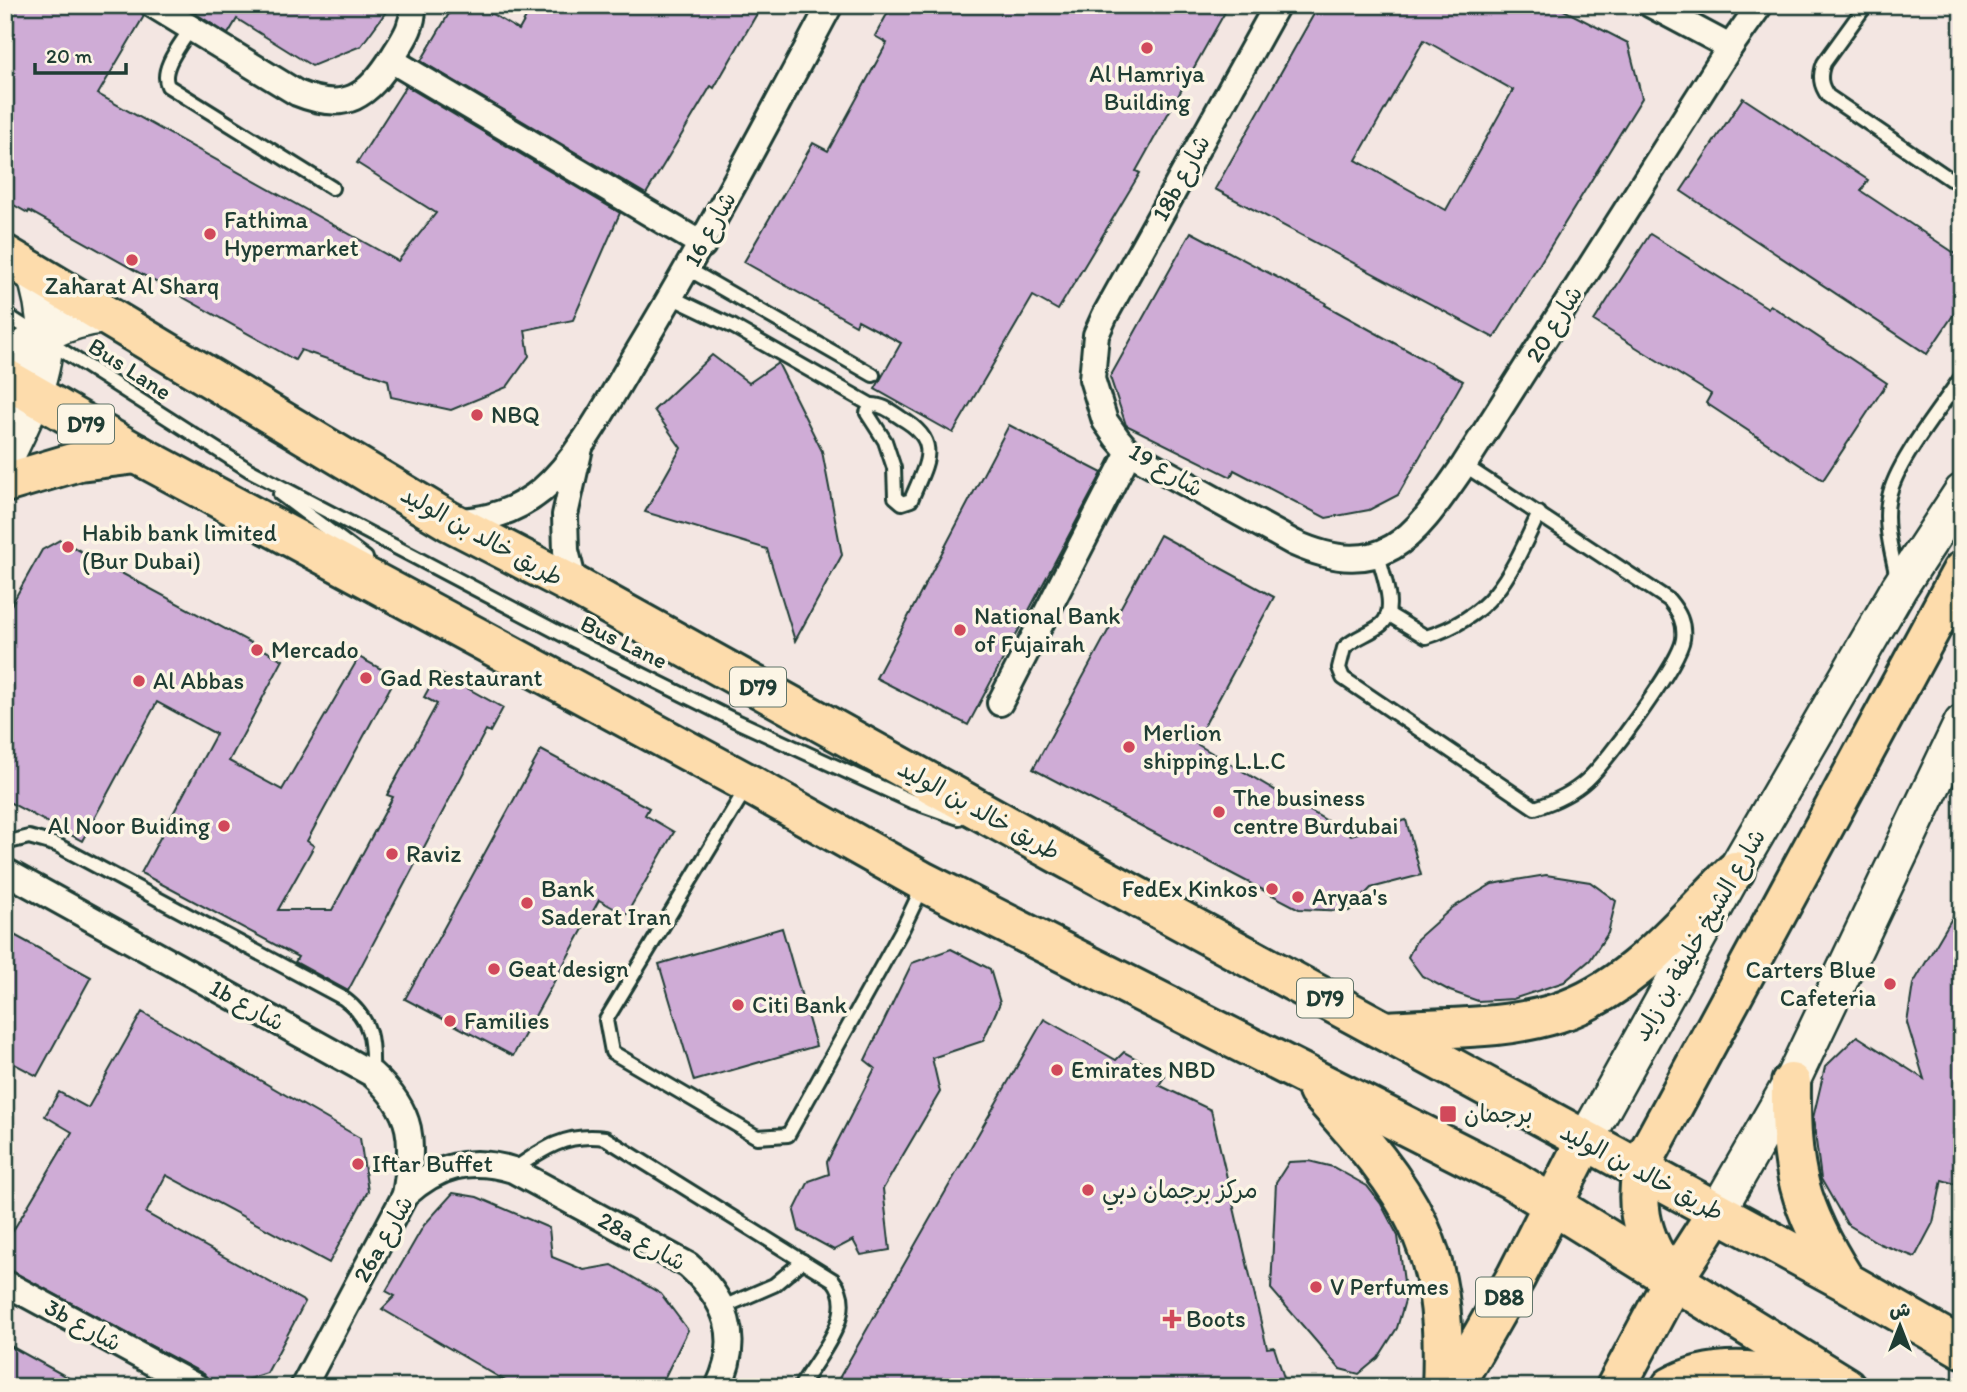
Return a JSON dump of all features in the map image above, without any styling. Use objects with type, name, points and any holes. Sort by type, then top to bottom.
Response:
[{"type":"main road","name":"طريق خالد بن الوليد","points":[[19,262],[449,521],[575,586],[1640,1172],[1845,1281],[1962,1348]]},
{"type":"main road","points":[[5,459],[20,386],[44,336],[45,310],[19,262]]},
{"type":"main road","points":[[5,369],[44,336],[66,323],[107,316]]},
{"type":"main road","name":"D79","points":[[20,386],[136,454],[750,784],[925,882],[1511,1179],[1672,1282],[1844,1385]]},
{"type":"main road","points":[[5,483],[79,461],[136,454]]},
{"type":"main road","name":"شارع الشيخ خليفة بن زايد","points":[[1453,1387],[1516,1278],[1585,1141],[1735,871],[1899,588],[1962,492]]},
{"type":"main road","points":[[1672,1282],[1653,1255],[1642,1228],[1638,1200],[1640,1172],[1665,1118],[1962,571]]},
{"type":"main road","points":[[1616,1387],[1672,1282],[1717,1212],[1791,1083],[1962,723]]},
{"type":"main road","points":[[1387,1031],[1504,1023],[1566,1010],[1598,995],[1641,965],[1735,871]]},
{"type":"main road","points":[[1303,1074],[1378,1158],[1404,1194],[1421,1229],[1434,1266],[1442,1303],[1441,1387]]},
{"type":"main road","points":[[1791,1083],[1792,1158],[1799,1191],[1812,1226],[1845,1281]]},
{"type":"main road","points":[[1671,1387],[1692,1374],[1717,1371],[1752,1371],[1844,1385]]},
{"type":"street","points":[[153,5],[297,93],[315,100],[334,102],[370,89],[409,31],[413,5]]},
{"type":"street","name":"شارع 16","points":[[449,521],[490,517],[528,500],[545,487],[580,447],[703,245],[830,5]]},
{"type":"street","name":"18b شارع","points":[[1105,315],[1277,5]]},
{"type":"street","points":[[1651,5],[1730,47]]},
{"type":"street","name":"شارع 20","points":[[1294,543],[1321,555],[1349,559],[1378,554],[1404,541],[1425,522],[1730,47],[1760,5]]},
{"type":"street","points":[[391,60],[703,245]]},
{"type":"street","name":"شارع 19","points":[[1105,315],[1096,335],[1092,379],[1105,421],[1129,452],[1294,543]]},
{"type":"street","name":"شارع 16","points":[[575,586],[566,551],[565,515],[580,447]]},
{"type":"street","points":[[1000,702],[1129,452]]},
{"type":"street","name":"1b شارع","points":[[5,871],[372,1074],[393,1094],[406,1115],[411,1140],[405,1195]]},
{"type":"street","name":"26a شارع","points":[[303,1387],[405,1195],[422,1179],[443,1168],[465,1163],[488,1163],[513,1170]]},
{"type":"street","name":"28a شارع","points":[[513,1170],[688,1265],[709,1283],[723,1307],[729,1329],[729,1351],[718,1387]]},
{"type":"street","name":"3b شارع","points":[[5,1283],[197,1387]]},
{"type":"lane","points":[[1866,5],[1824,63],[1820,80],[1823,89],[1828,96],[1928,164],[1962,183]]},
{"type":"lane","points":[[191,28],[167,69],[165,81],[168,86],[332,188]]},
{"type":"lane","points":[[688,269],[873,375]]},
{"type":"lane","points":[[671,297],[734,327],[871,405],[880,405],[913,425],[926,439],[928,458],[911,500],[907,503],[902,503],[895,497],[890,454],[867,413],[871,405]]},
{"type":"lane","name":"Bus Lane","points":[[5,314],[44,336],[249,470],[565,636],[732,719],[911,800],[1065,857]]},
{"type":"lane","points":[[1899,588],[1888,531],[1888,498],[1901,468],[1962,376]]},
{"type":"lane","points":[[1378,554],[1389,604],[1388,614],[1383,623],[1344,648],[1339,668],[1351,686],[1535,808],[1571,793],[1586,781],[1612,752],[1678,655],[1684,626],[1670,600],[1464,465]]},
{"type":"lane","points":[[249,470],[458,627]]},
{"type":"lane","points":[[1388,614],[1426,637],[1462,623],[1492,599],[1515,565],[1539,513]]},
{"type":"lane","points":[[750,784],[606,1020],[612,1052],[757,1137],[788,1135],[903,928],[925,882]]},
{"type":"lane","points":[[5,842],[29,837],[50,842],[343,998],[366,1019],[372,1034],[372,1074]]},
{"type":"lane","points":[[513,1170],[564,1138],[584,1135],[605,1138],[833,1280],[843,1303],[839,1321],[800,1387]]},
{"type":"lane","points":[[723,1307],[774,1284],[803,1261]]},
{"type":"building","points":[[5,5],[138,5],[144,16],[98,94],[398,261],[436,213],[357,163],[406,86],[620,213],[573,320],[525,330],[529,356],[507,387],[451,410],[391,397],[388,380],[301,350],[295,360],[29,211],[28,213],[5,200]]},
{"type":"building","points":[[182,5],[391,5],[361,46],[312,66],[237,19],[228,34]]},
{"type":"building","points":[[454,5],[477,5],[519,30],[533,5],[762,5],[714,88],[711,86],[646,194],[421,61]]},
{"type":"building","points":[[892,5],[1229,5],[1136,171],[1140,173],[1058,310],[1033,296],[953,433],[875,389],[901,343],[858,320],[856,325],[744,262],[813,143],[828,151],[887,43],[875,36]]},
{"type":"building","points":[[1319,5],[1554,5],[1628,43],[1642,98],[1494,338],[1215,189]],"holes":[[[1424,40],[1513,90],[1446,210],[1356,160]]]},
{"type":"building","points":[[1743,98],[1868,180],[1861,191],[1962,258],[1962,302],[1927,354],[1681,191]]},
{"type":"building","points":[[1191,232],[1326,303],[1325,305],[1463,381],[1398,495],[1369,510],[1326,518],[1234,470],[1231,477],[1126,425],[1110,377]]},
{"type":"building","points":[[1650,234],[1768,308],[1770,305],[1887,383],[1823,480],[1706,403],[1711,394],[1594,321]]},
{"type":"building","points":[[712,355],[749,383],[778,363],[822,451],[842,555],[795,641],[767,549],[645,512],[681,448],[654,410]]},
{"type":"building","points":[[1009,425],[1102,473],[968,725],[876,678]]},
{"type":"building","points":[[1160,535],[1274,597],[1195,743],[1351,835],[1406,820],[1421,875],[1371,888],[1349,911],[1299,909],[1033,769]]},
{"type":"building","points":[[60,540],[283,660],[229,761],[282,790],[359,657],[396,677],[307,841],[314,846],[278,910],[332,910],[393,797],[387,795],[437,704],[424,697],[438,672],[503,708],[490,732],[486,730],[348,991],[295,962],[298,957],[141,873],[216,734],[157,702],[82,841],[5,800],[5,616],[42,550]]},
{"type":"building","name":"Bank Saderat Iran","points":[[541,750],[649,808],[645,815],[674,832],[626,915],[599,900],[513,1056],[405,999]]},
{"type":"building","points":[[1546,875],[1590,882],[1616,901],[1608,933],[1590,960],[1564,982],[1513,999],[1478,1001],[1450,991],[1422,976],[1408,957],[1417,939],[1452,908],[1492,884]]},
{"type":"building","points":[[1962,901],[1962,1186],[1942,1180],[1933,1223],[1915,1257],[1880,1244],[1847,1224],[1821,1179],[1813,1118],[1825,1067],[1857,1036],[1924,1079],[1907,1023],[1913,984]]},
{"type":"building","name":"Citi Bank","points":[[782,928],[816,1046],[694,1081],[659,964]]},
{"type":"building","points":[[5,930],[91,977],[37,1076],[5,1059]]},
{"type":"building","points":[[951,949],[990,969],[1000,1003],[983,1041],[932,1058],[940,1092],[883,1189],[890,1250],[861,1255],[853,1240],[834,1250],[799,1231],[794,1211],[809,1181],[829,1174],[827,1162],[875,1068],[865,1060],[912,963]]},
{"type":"building","points":[[142,1012],[360,1138],[368,1191],[329,1263],[166,1175],[146,1213],[305,1302],[267,1373],[224,1387],[212,1387],[204,1374],[5,1268],[5,1244],[72,1132],[45,1116],[59,1092],[88,1108]]},
{"type":"building","name":"مركز برجمان دبي","points":[[1044,1019],[1116,1060],[1124,1052],[1165,1076],[1159,1085],[1211,1110],[1267,1348],[1274,1347],[1287,1387],[834,1387]]},
{"type":"building","points":[[1309,1161],[1333,1167],[1367,1186],[1381,1204],[1398,1236],[1406,1297],[1397,1328],[1378,1358],[1359,1374],[1340,1369],[1271,1289],[1276,1182],[1289,1162]]},
{"type":"building","points":[[453,1193],[477,1197],[549,1228],[552,1257],[584,1270],[612,1265],[661,1294],[688,1330],[660,1387],[516,1387],[382,1309],[395,1296],[386,1291],[424,1225]]},
{"type":"building","points":[[5,1343],[85,1387],[5,1387]]},
{"type":"place","name":"Al Hamriya Building","points":[[1147,48]]},
{"type":"place","name":"Fathima Hypermarket","points":[[210,234]]},
{"type":"place","name":"Zaharat Al Sharq","points":[[132,260]]},
{"type":"place","name":"NBQ","points":[[477,415]]},
{"type":"place","name":"Habib bank limited (Bur Dubai)","points":[[68,547]]},
{"type":"place","name":"National Bank of Fujairah","points":[[960,630]]},
{"type":"place","name":"Mercado","points":[[257,650]]},
{"type":"place","name":"Gad Restaurant","points":[[366,678]]},
{"type":"place","name":"Al Abbas","points":[[139,681]]},
{"type":"place","name":"Merlion shipping L.L.C","points":[[1129,747]]},
{"type":"place","name":"The business centre Burdubai","points":[[1219,812]]},
{"type":"place","name":"Al Noor Buiding","points":[[224,826]]},
{"type":"place","name":"Raviz","points":[[392,854]]},
{"type":"place","name":"FedEx Kinkos","points":[[1272,889]]},
{"type":"place","name":"Aryaa's","points":[[1298,897]]},
{"type":"place","name":"Bank Saderat Iran","points":[[527,903]]},
{"type":"place","name":"Geat design","points":[[494,969]]},
{"type":"place","name":"Carters Blue Cafeteria","points":[[1890,984]]},
{"type":"place","name":"Citi Bank","points":[[738,1005]]},
{"type":"place","name":"Families","points":[[450,1021]]},
{"type":"place","name":"Emirates NBD","points":[[1057,1070]]},
{"type":"place","name":"برجمان","points":[[1448,1114]]},
{"type":"place","name":"Iftar Buffet","points":[[358,1164]]},
{"type":"place","name":"مركز برجمان دبي","points":[[1088,1190]]},
{"type":"place","name":"V Perfumes","points":[[1316,1287]]},
{"type":"place","name":"Boots","points":[[1172,1319]]}]
